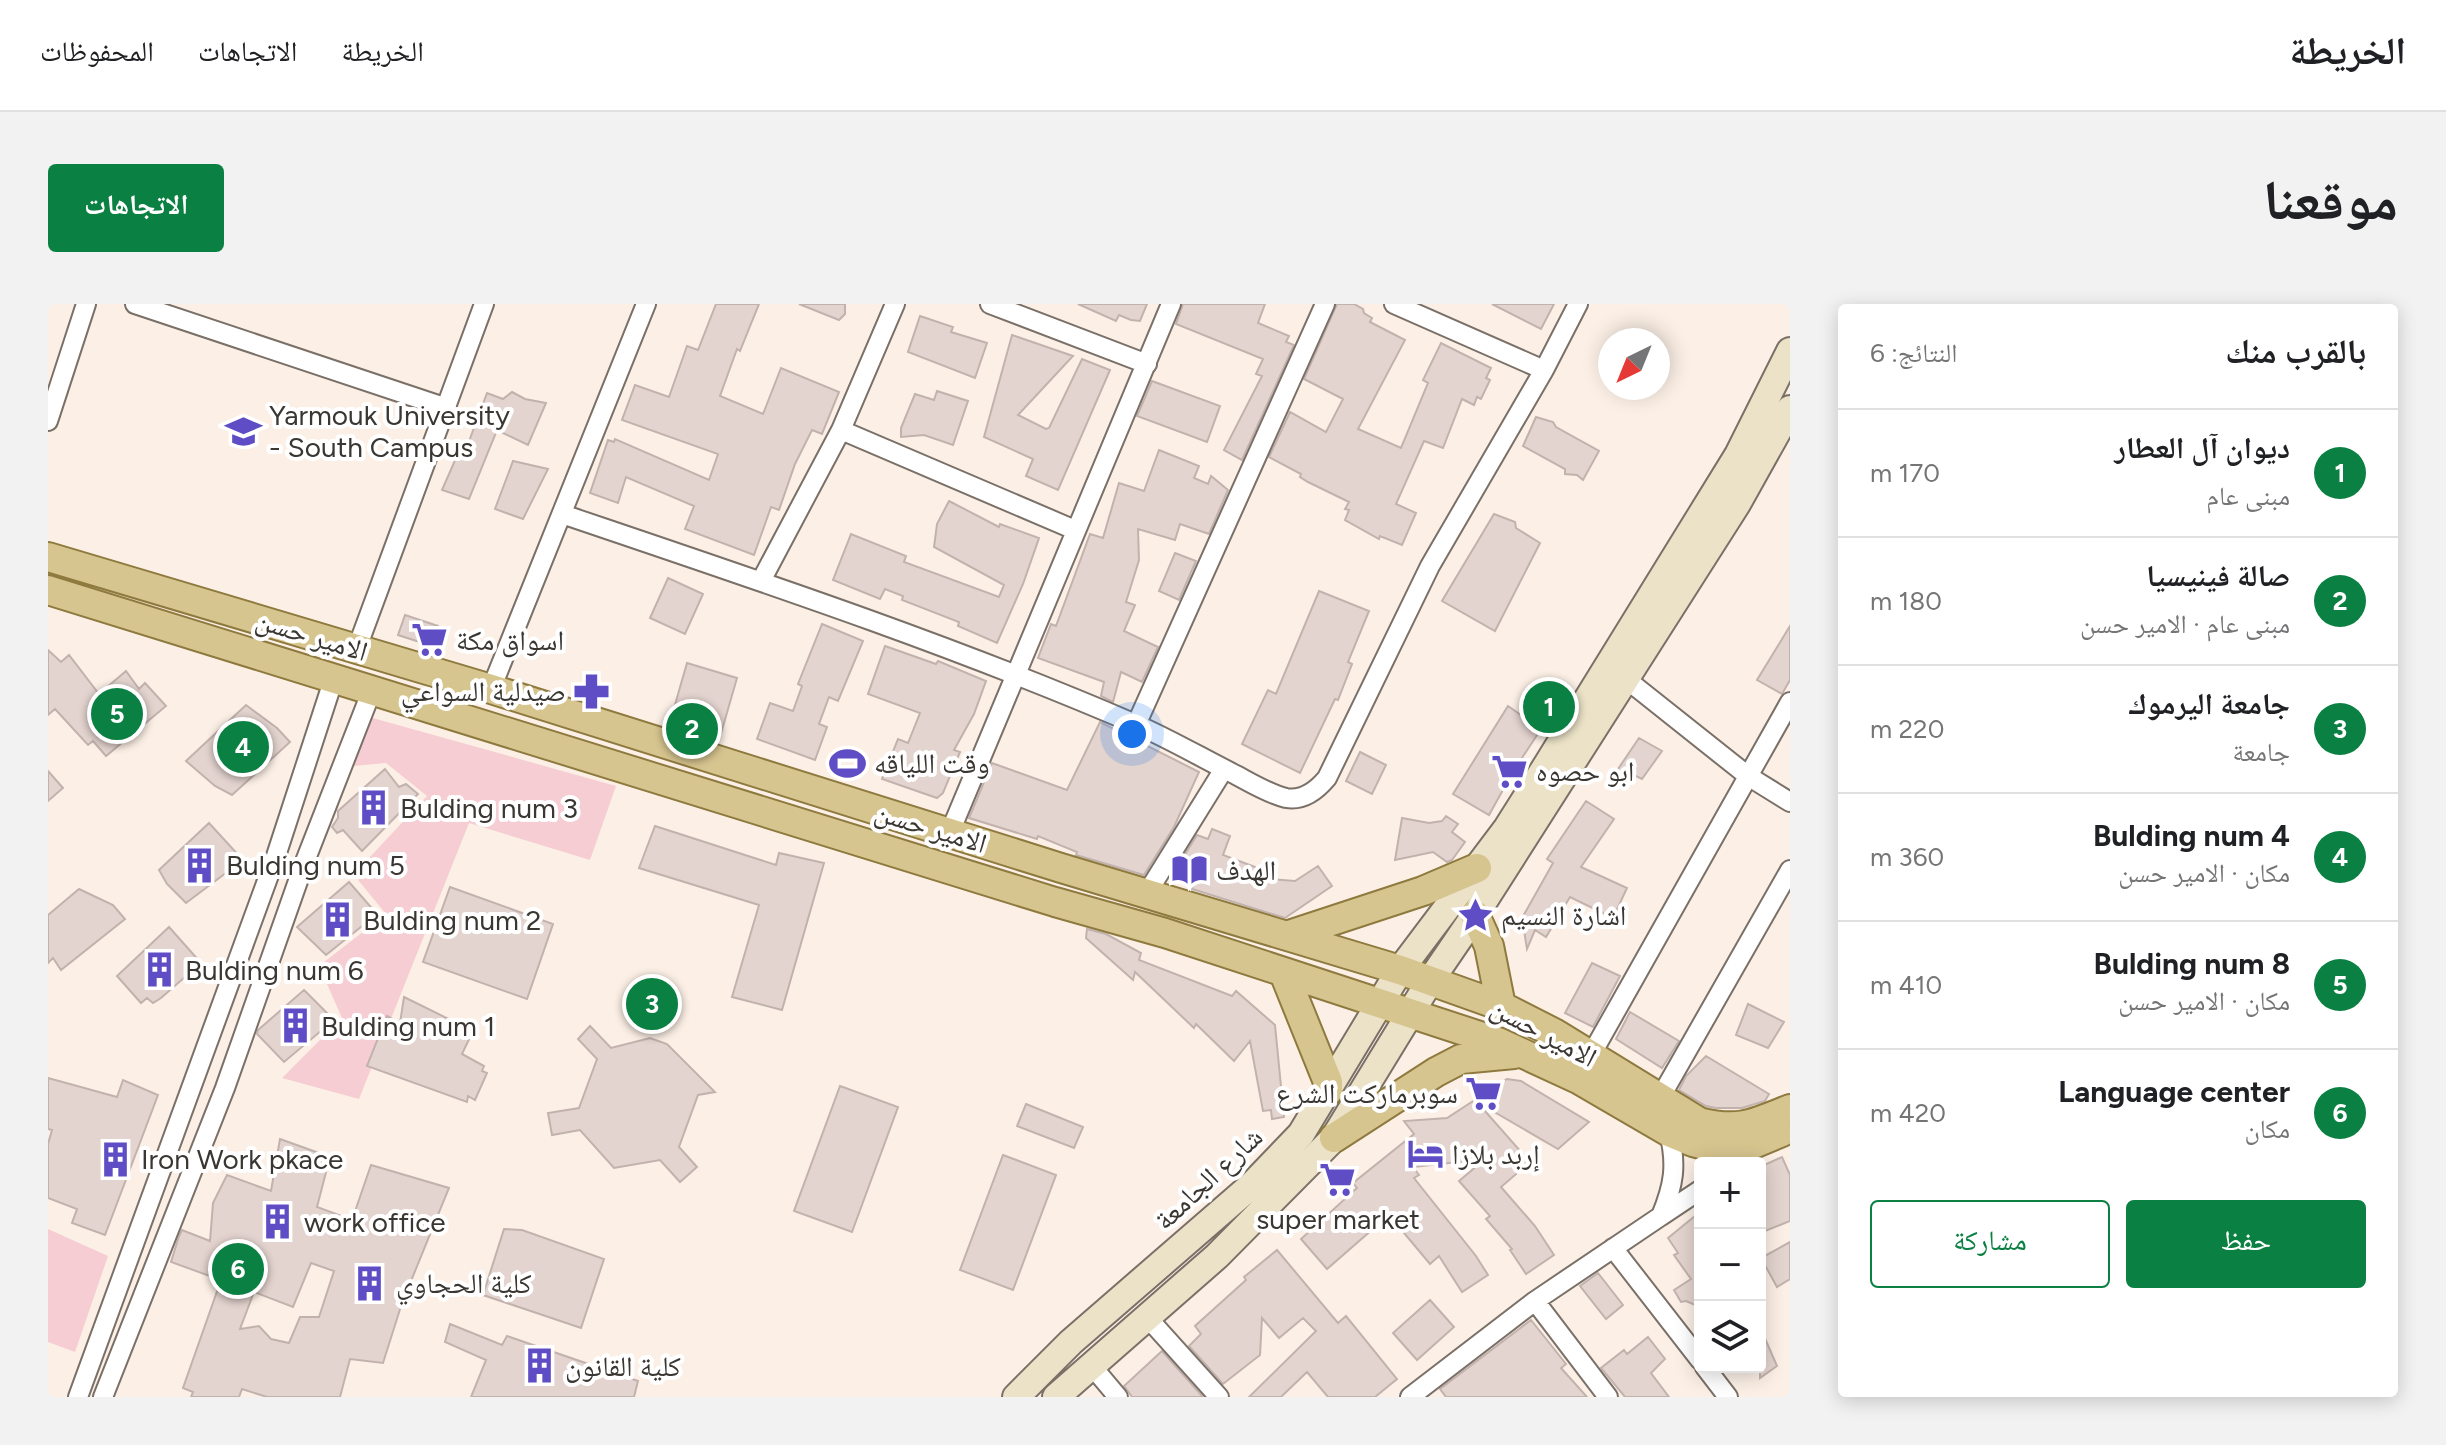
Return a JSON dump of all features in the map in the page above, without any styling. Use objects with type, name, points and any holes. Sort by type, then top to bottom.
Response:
[{"type":"main road","name":"شارع الجامعة","points":[[1016,1397],[1071,1342],[1252,1185],[1301,1134],[1400,970],[1477,868],[1548,763],[1732,466],[1790,351]]},
{"type":"main road","points":[[1334,1138],[1430,981],[1737,504],[1790,409]]},
{"type":"main road","name":"الامير حسن","points":[[48,557],[357,648],[1400,970],[1501,1006],[1591,1055],[1699,1122],[1719,1127],[1745,1127],[1790,1109]]},
{"type":"main road","name":"الامير حسن","points":[[48,590],[1055,902],[1165,933],[1498,1042],[1578,1079],[1669,1132],[1705,1146],[1738,1155],[1790,1129]]},
{"type":"main road","points":[[1289,935],[1423,891],[1477,868]]},
{"type":"main road","points":[[1475,915],[1489,946],[1501,1006]]},
{"type":"main road","points":[[1284,973],[1328,1082],[1328,1091]]},
{"type":"main road","points":[[1056,1397],[1217,1256],[1334,1138],[1461,1059],[1526,1053]]},
{"type":"street","points":[[48,421],[86,304]]},
{"type":"street","points":[[135,304],[447,408]]},
{"type":"street","points":[[357,648],[484,304]]},
{"type":"street","points":[[491,689],[646,304]]},
{"type":"street","points":[[761,581],[841,430],[895,304]]},
{"type":"street","points":[[990,304],[1147,364]]},
{"type":"street","points":[[950,832],[1171,304]]},
{"type":"street","points":[[1136,725],[1325,304]]},
{"type":"street","points":[[1394,304],[1544,370]]},
{"type":"street","points":[[562,514],[761,581],[1014,674],[1136,725],[1287,798],[1304,797],[1327,778],[1430,566],[1544,370],[1578,304]]},
{"type":"street","points":[[841,430],[1075,530]]},
{"type":"street","points":[[78,1397],[276,856],[334,678]]},
{"type":"street","points":[[1626,679],[1748,776],[1790,802]]},
{"type":"street","points":[[103,1397],[225,1088],[304,864],[372,690]]},
{"type":"street","points":[[1591,1055],[1790,702]]},
{"type":"street","points":[[1147,893],[1224,769]]},
{"type":"street","points":[[276,856],[304,864]]},
{"type":"street","points":[[1660,1098],[1790,870]]},
{"type":"street","points":[[1661,1216],[1672,1191],[1674,1172],[1675,1154],[1669,1132]]},
{"type":"street","points":[[154,1190],[181,1201]]},
{"type":"street","points":[[1413,1396],[1535,1301],[1694,1194]]},
{"type":"street","points":[[1613,1248],[1694,1352]]},
{"type":"street","points":[[1535,1301],[1608,1397]]},
{"type":"street","points":[[1147,1317],[1219,1397]]},
{"type":"street","points":[[91,1361],[113,1370]]},
{"type":"street","points":[[1091,1365],[1118,1397]]},
{"type":"street","points":[[1710,1373],[1728,1397]]},
{"type":"shaded area","points":[[362,715],[616,786],[590,860],[469,823],[359,1099],[282,1078],[342,1018],[319,966],[386,914],[358,880],[369,858],[427,796],[386,763],[353,766]]},
{"type":"shaded area","points":[[48,1229],[108,1256],[75,1352],[48,1342]]},
{"type":"building","points":[[716,304],[759,304],[740,351],[737,349],[720,396],[763,414],[781,368],[839,392],[822,434],[812,430],[795,464],[779,510],[771,507],[754,555],[685,529],[694,506],[626,477],[618,503],[590,493],[608,440],[614,442],[615,439],[709,480],[718,454],[622,420],[635,385],[669,397],[687,346],[698,350]]},
{"type":"building","points":[[799,304],[845,304],[845,314],[839,320]]},
{"type":"building","points":[[1078,304],[1147,304],[1140,321],[1119,315],[1116,321]]},
{"type":"building","points":[[1183,304],[1265,304],[1258,323],[1289,336],[1286,342],[1294,345],[1242,460],[1224,450],[1262,376],[1256,374],[1263,359],[1176,324]]},
{"type":"building","points":[[1337,304],[1354,304],[1372,318],[1370,322],[1405,340],[1358,429],[1401,448],[1428,383],[1423,380],[1441,343],[1491,368],[1486,378],[1490,380],[1481,399],[1477,397],[1474,405],[1462,399],[1443,448],[1424,441],[1396,504],[1416,513],[1402,545],[1380,536],[1379,539],[1345,520],[1349,502],[1308,482],[1300,477],[1301,474],[1269,457],[1290,412],[1326,432],[1343,399],[1304,379]]},
{"type":"building","points":[[1492,304],[1554,304],[1541,329]]},
{"type":"building","points":[[920,316],[953,327],[951,332],[987,343],[975,378],[908,352]]},
{"type":"building","points":[[1012,335],[1073,356],[1018,415],[1046,429],[1082,359],[1110,370],[1058,490],[1026,476],[1033,459],[984,437]]},
{"type":"building","points":[[1152,381],[1220,406],[1207,442],[1137,416]]},
{"type":"building","points":[[937,391],[968,401],[953,445],[924,435],[901,437],[901,428],[915,394],[934,400]]},
{"type":"building","points":[[512,392],[525,399],[546,403],[528,445],[497,430],[469,499],[442,490],[463,442],[468,444],[487,393],[503,399]]},
{"type":"building","points":[[1536,417],[1553,422],[1556,427],[1599,451],[1583,480],[1577,475],[1565,474],[1565,469],[1523,446]]},
{"type":"building","points":[[1159,450],[1199,466],[1194,478],[1208,484],[1211,476],[1228,490],[1209,534],[1180,524],[1175,540],[1138,529],[1139,560],[1126,602],[1135,605],[1124,631],[1158,647],[1142,682],[1121,672],[1113,702],[1101,696],[1104,682],[1038,658],[1051,624],[1056,626],[1090,534],[1103,538],[1119,483],[1144,491]]},
{"type":"building","points":[[513,461],[548,469],[523,519],[495,509]]},
{"type":"building","points":[[949,501],[999,527],[1000,524],[1039,538],[997,643],[958,626],[959,622],[902,600],[903,596],[885,589],[880,599],[833,580],[851,534],[906,556],[904,562],[999,597],[1004,585],[934,547],[937,524]]},
{"type":"building","points":[[1494,514],[1515,522],[1516,528],[1540,543],[1495,631],[1442,601]]},
{"type":"building","points":[[1175,553],[1196,561],[1179,600],[1159,591]]},
{"type":"building","points":[[668,578],[703,594],[685,634],[650,618]]},
{"type":"building","points":[[1319,591],[1369,611],[1348,662],[1352,664],[1338,700],[1335,699],[1300,773],[1242,744],[1268,690],[1276,694]]},
{"type":"building","points":[[405,615],[438,626],[432,646],[398,635]]},
{"type":"building","points":[[822,624],[863,641],[838,701],[829,697],[819,724],[827,727],[815,760],[757,739],[770,703],[793,711],[802,686],[798,684]]},
{"type":"building","points":[[1790,626],[1790,680],[1782,694],[1757,680]]},
{"type":"building","points":[[885,646],[936,664],[938,661],[986,681],[974,714],[954,750],[960,752],[943,793],[937,798],[882,779],[898,739],[908,743],[920,713],[868,694]]},
{"type":"building","points":[[48,650],[61,662],[69,655],[99,694],[126,671],[139,689],[145,683],[166,706],[106,756],[93,741],[88,745],[55,709],[48,715]]},
{"type":"building","points":[[687,663],[737,678],[720,737],[670,722]]},
{"type":"building","points":[[246,705],[290,742],[232,795],[215,786],[186,761]]},
{"type":"building","points":[[1508,706],[1541,729],[1489,815],[1453,794]]},
{"type":"building","points":[[1100,722],[1199,772],[1174,827],[1144,875],[1076,855],[1077,852],[1038,836],[1037,839],[969,818],[992,763],[1067,790]]},
{"type":"building","points":[[1639,738],[1662,751],[1642,779],[1634,775],[1628,782],[1614,775]]},
{"type":"building","points":[[1360,752],[1386,765],[1372,794],[1346,781]]},
{"type":"building","name":"Bulding num 3","points":[[385,769],[399,787],[406,784],[418,794],[362,851],[343,830],[337,833],[332,827],[338,818],[338,811]]},
{"type":"building","points":[[48,771],[63,788],[48,801]]},
{"type":"building","points":[[1586,801],[1614,819],[1581,867],[1627,888],[1613,918],[1570,897],[1546,937],[1535,930],[1527,949],[1522,918],[1553,863],[1547,859]]},
{"type":"building","points":[[1446,816],[1458,824],[1452,832],[1465,842],[1452,860],[1447,862],[1433,852],[1395,860],[1402,818],[1429,823],[1442,821]]},
{"type":"building","name":"Bulding num 5","points":[[209,823],[243,860],[186,903],[167,884],[159,870]]},
{"type":"building","points":[[655,826],[776,865],[779,853],[824,863],[782,1010],[732,997],[759,905],[639,868]]},
{"type":"building","points":[[1212,829],[1230,836],[1223,855],[1271,873],[1269,879],[1295,881],[1318,866],[1332,886],[1285,918],[1192,889],[1193,881],[1174,879],[1172,875],[1197,835],[1208,839]]},
{"type":"building","name":"Bulding num 2","points":[[349,882],[377,914],[326,955],[297,927]]},
{"type":"building","points":[[450,887],[553,924],[527,999],[423,962]]},
{"type":"building","points":[[79,889],[113,905],[125,919],[61,970],[53,958],[48,963],[48,915]]},
{"type":"building","name":"Bulding num 6","points":[[169,927],[201,963],[161,998],[153,1003],[147,998],[141,1003],[117,976]]},
{"type":"building","points":[[1087,929],[1106,934],[1141,953],[1139,960],[1232,996],[1236,991],[1275,1025],[1284,1117],[1272,1119],[1271,1110],[1263,1111],[1250,1041],[1234,1061],[1135,972],[1133,980],[1086,938]]},
{"type":"building","points":[[1592,963],[1620,976],[1593,1027],[1565,1013]]},
{"type":"building","name":"Bulding num 1","points":[[304,990],[334,1020],[284,1062],[257,1034],[258,1030]]},
{"type":"building","points":[[404,997],[473,1031],[462,1054],[484,1066],[482,1071],[487,1073],[475,1100],[468,1096],[467,1102],[367,1066],[387,1016],[400,1023]]},
{"type":"building","points":[[1748,1004],[1784,1022],[1768,1048],[1736,1035]]},
{"type":"building","points":[[1630,1012],[1679,1041],[1662,1068],[1616,1039]]},
{"type":"building","points":[[590,1026],[611,1048],[650,1038],[667,1044],[715,1092],[698,1095],[679,1147],[697,1167],[680,1182],[660,1160],[614,1168],[580,1130],[552,1135],[548,1113],[579,1108],[597,1059],[578,1039]]},
{"type":"building","points":[[1706,1056],[1769,1094],[1765,1101],[1742,1108],[1716,1108],[1706,1106],[1679,1090],[1686,1076]]},
{"type":"building","points":[[48,1078],[117,1097],[123,1080],[158,1095],[105,1235],[72,1223],[77,1209],[48,1198],[48,1144],[52,1130],[48,1129]]},
{"type":"building","points":[[1507,1079],[1521,1081],[1589,1122],[1558,1149],[1477,1102],[1530,1162],[1501,1187],[1535,1226],[1554,1255],[1526,1274],[1512,1249],[1486,1219],[1490,1216],[1459,1181],[1485,1159],[1413,1167],[1419,1175],[1414,1178],[1488,1275],[1462,1292],[1439,1256],[1430,1264],[1389,1215],[1327,1269],[1301,1239],[1357,1188],[1353,1183],[1414,1134],[1404,1121],[1447,1118]]},
{"type":"building","points":[[840,1086],[898,1107],[852,1232],[794,1211]]},
{"type":"building","points":[[1026,1104],[1083,1127],[1074,1148],[1017,1126]]},
{"type":"building","points":[[280,1139],[330,1157],[317,1207],[352,1220],[371,1165],[449,1188],[402,1303],[383,1363],[350,1359],[340,1397],[267,1397],[242,1389],[239,1397],[191,1397],[193,1392],[183,1388],[221,1280],[171,1262],[179,1236],[182,1230],[210,1241],[213,1203],[227,1175],[271,1191]],"holes":[[[311,1263],[334,1271],[319,1317],[300,1317],[289,1343],[271,1339],[259,1326],[240,1329],[254,1292],[293,1307]]]},
{"type":"building","points":[[1003,1155],[1056,1175],[1013,1290],[960,1270]]},
{"type":"building","points":[[1782,1157],[1790,1175],[1790,1221],[1766,1231],[1766,1229],[1766,1164]]},
{"type":"building","points":[[1694,1217],[1694,1304],[1681,1302],[1674,1290],[1691,1279],[1674,1255],[1678,1253],[1668,1238]]},
{"type":"building","points":[[504,1229],[522,1230],[604,1259],[581,1328],[483,1295]]},
{"type":"building","points":[[1790,1242],[1790,1279],[1777,1287],[1766,1267],[1766,1255]]},
{"type":"building","points":[[1277,1250],[1338,1323],[1346,1316],[1397,1379],[1375,1397],[1328,1397],[1307,1372],[1281,1397],[1249,1397],[1316,1331],[1303,1318],[1279,1338],[1262,1318],[1260,1355],[1223,1384],[1189,1346],[1201,1334],[1195,1326],[1246,1280],[1244,1277]]},
{"type":"building","points":[[1598,1273],[1623,1305],[1606,1319],[1580,1286]]},
{"type":"building","points":[[1430,1300],[1454,1327],[1417,1360],[1393,1333]]},
{"type":"building","points":[[1531,1320],[1566,1364],[1561,1368],[1587,1397],[1446,1397],[1440,1389]]},
{"type":"building","name":"كلية القانون","points":[[450,1324],[502,1345],[507,1336],[638,1381],[634,1397],[471,1397],[486,1360],[445,1342]]},
{"type":"building","points":[[1648,1337],[1665,1359],[1651,1373],[1669,1397],[1625,1397],[1601,1368],[1624,1350],[1627,1354]]},
{"type":"building","points":[[1766,1341],[1777,1366],[1760,1378],[1760,1373],[1766,1373]]},
{"type":"building","points":[[1162,1351],[1203,1397],[1132,1397],[1124,1386]]},
{"type":"place","name":"Yarmouk University - South Campus","points":[[243,431]]},
{"type":"place","name":"اسواق مكة","points":[[430,640]]},
{"type":"place","name":"صيدلية السواعي","points":[[592,691]]},
{"type":"place","name":"ديوان آل العطار","points":[[1549,707]]},
{"type":"place","name":"Bulding num 8","points":[[117,714]]},
{"type":"place","name":"صالة فينيسيا","points":[[692,729]]},
{"type":"place","name":"Bulding num 4","points":[[243,747]]},
{"type":"place","name":"وقت اللياقه","points":[[848,763]]},
{"type":"place","name":"ابو حصوه","points":[[1510,771]]},
{"type":"place","name":"Bulding num 3","points":[[374,808]]},
{"type":"place","name":"Bulding num 5","points":[[200,865]]},
{"type":"place","name":"الهدف","points":[[1190,870]]},
{"type":"place","name":"اشارة النسيم","points":[[1475,915]]},
{"type":"place","name":"Bulding num 2","points":[[337,920]]},
{"type":"place","name":"Bulding num 6","points":[[159,970]]},
{"type":"place","name":"جامعة اليرموك","points":[[652,1004]]},
{"type":"place","name":"Bulding num 1","points":[[295,1026]]},
{"type":"place","name":"سوبرماركت الشرع","points":[[1484,1093]]},
{"type":"place","name":"إربد بلازا","points":[[1426,1154]]},
{"type":"place","name":"Iron Work pkace","points":[[115,1159]]},
{"type":"place","name":"super market","points":[[1338,1179]]},
{"type":"place","name":"work office","points":[[278,1222]]},
{"type":"place","name":"Language center","points":[[238,1269]]},
{"type":"place","name":"كلية الحجاوي","points":[[370,1283]]},
{"type":"place","name":"كلية القانون","points":[[539,1366]]}]
